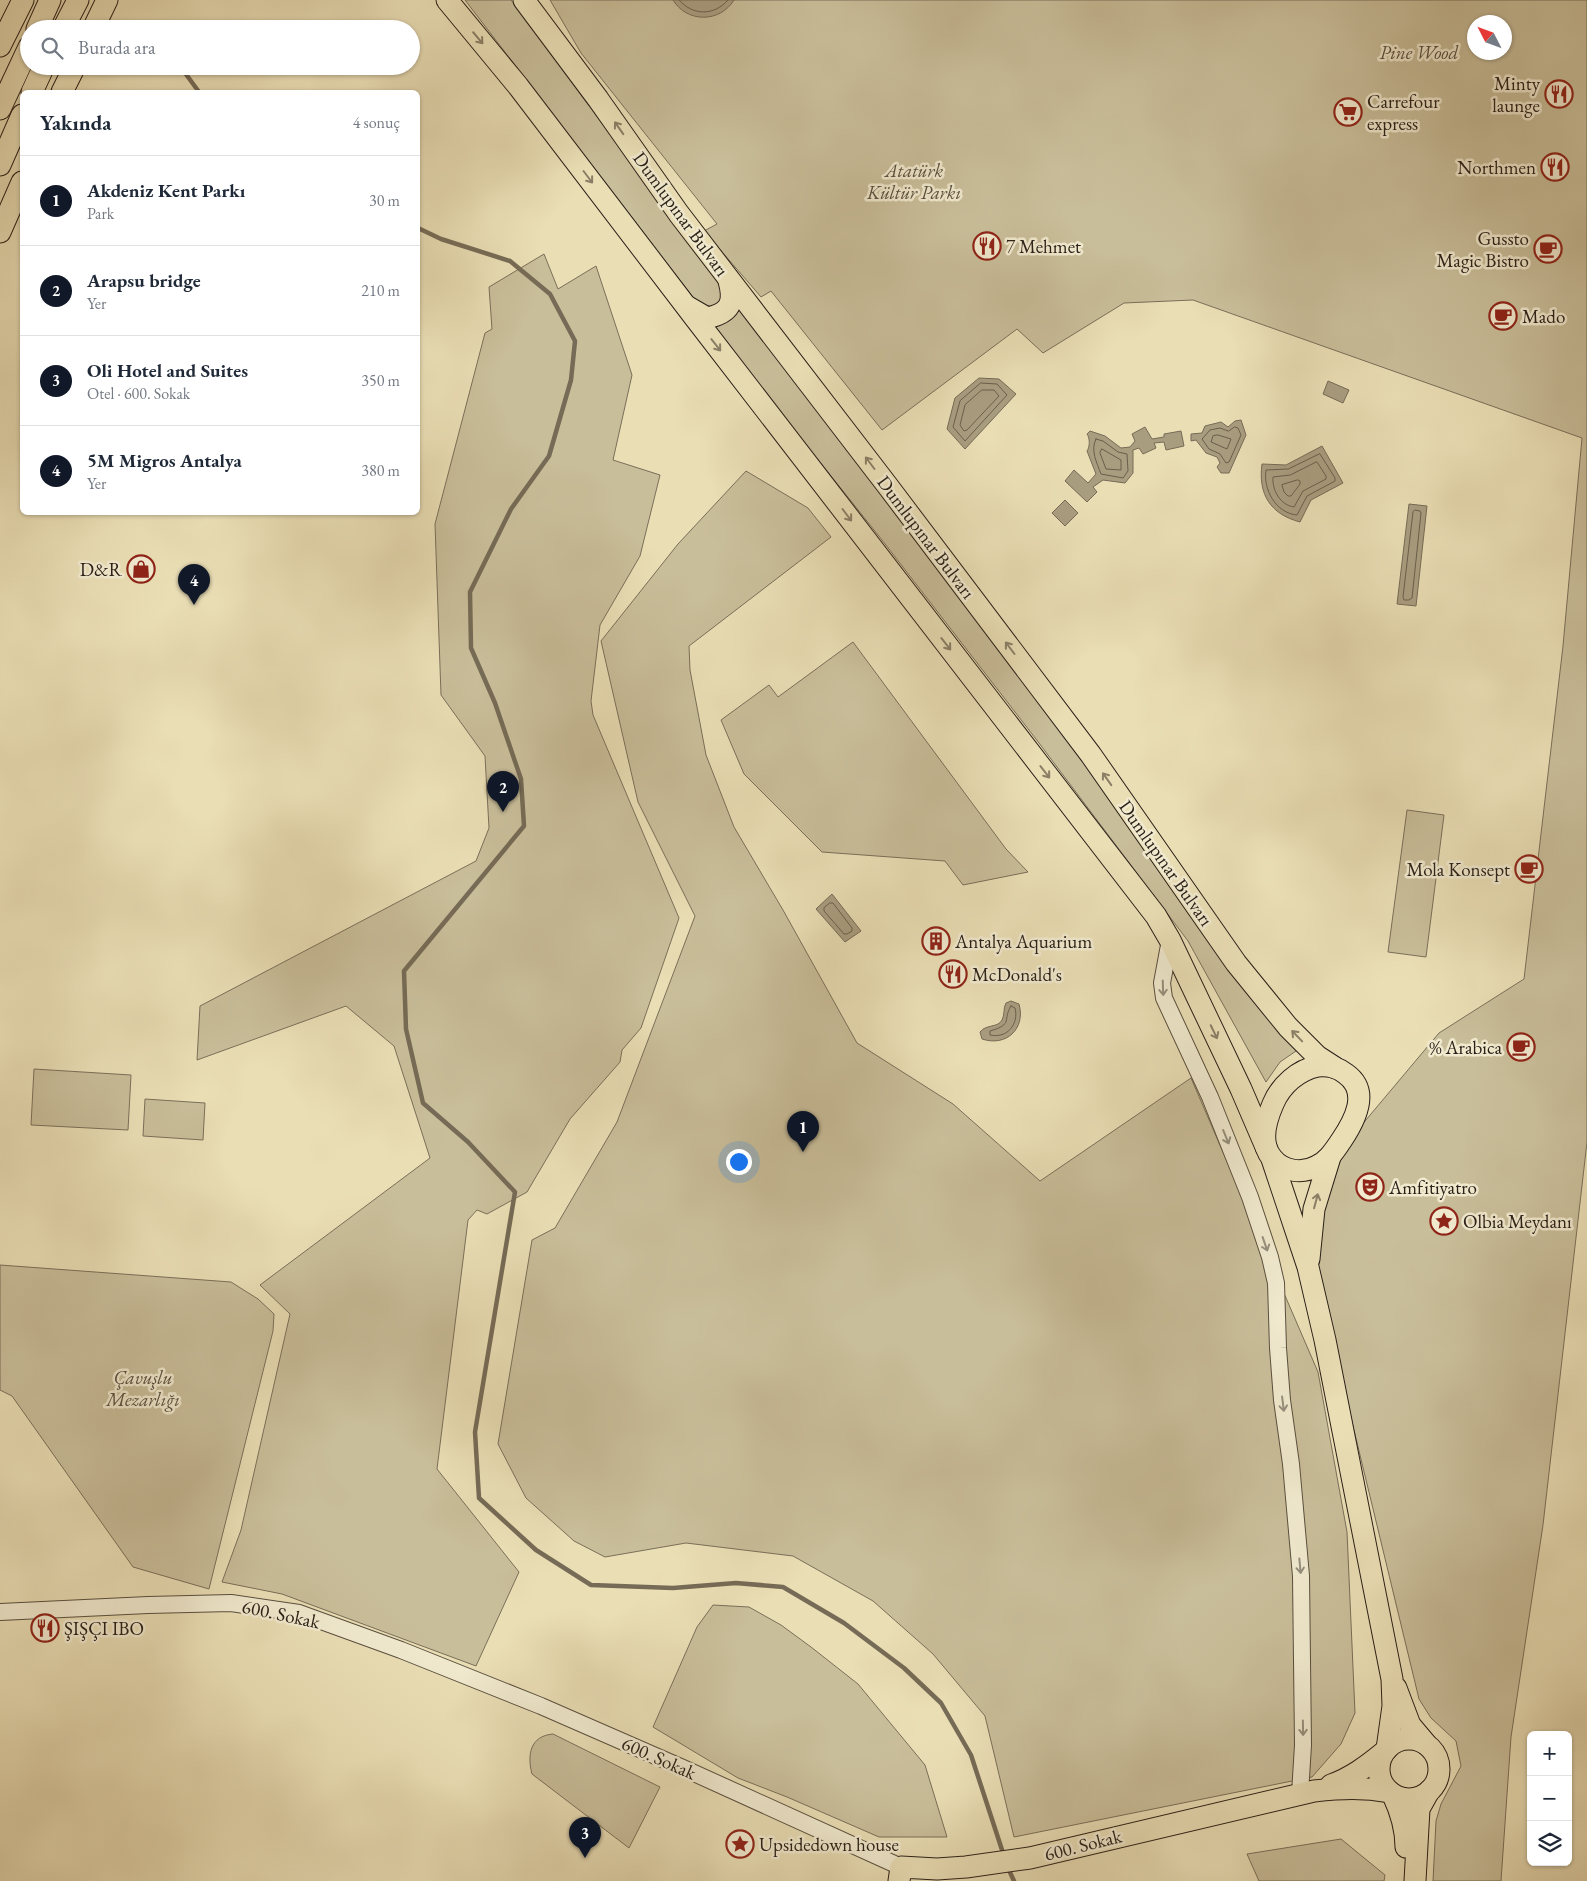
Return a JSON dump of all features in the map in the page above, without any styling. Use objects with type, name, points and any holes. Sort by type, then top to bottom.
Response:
[{"type":"main road","points":[[0,46],[23,0]]},
{"type":"main road","points":[[41,20],[50,0]]},
{"type":"main road","points":[[68,20],[78,0]]},
{"type":"main road","points":[[97,20],[107,0]]},
{"type":"main road","name":"Dumlupınar Bulvarı","points":[[447,0],[518,86],[1156,916],[1170,940],[1241,1089],[1269,1153],[1283,1188],[1308,1267],[1326,1340],[1392,1679]]},
{"type":"main road","name":"Dumlupınar Bulvarı","points":[[524,0],[729,281],[876,470],[1091,755],[1236,963],[1288,1027],[1317,1056],[1334,1067]]},
{"type":"main road","points":[[0,109],[20,66]]},
{"type":"main road","points":[[33,90],[40,75]]},
{"type":"main road","points":[[63,90],[70,75]]},
{"type":"main road","points":[[0,165],[20,119]]},
{"type":"main road","points":[[0,232],[20,187]]},
{"type":"main road","points":[[687,306],[707,318],[722,315],[730,305],[732,294],[729,281]]},
{"type":"main road","points":[[1308,1267],[1314,1209],[1330,1157],[1353,1122],[1359,1105],[1359,1093],[1354,1081],[1334,1067],[1308,1068],[1284,1085],[1277,1095],[1269,1114],[1264,1138],[1269,1153],[1282,1166],[1296,1171],[1317,1166],[1330,1157]]},
{"type":"main road","points":[[1392,1679],[1410,1725],[1436,1755],[1439,1771],[1434,1785],[1419,1809],[1415,1881]]},
{"type":"main road","points":[[1392,1679],[1393,1706],[1385,1751],[1380,1760],[1379,1774],[1385,1787],[1392,1793],[1400,1810],[1406,1832],[1405,1881]]},
{"type":"main road","points":[[1307,1793],[1343,1781],[1363,1769],[1401,1740],[1418,1740],[1426,1744]]},
{"type":"main road","points":[[1307,1793],[1344,1788],[1366,1788],[1392,1793],[1408,1799],[1416,1798],[1429,1791]]},
{"type":"main road","name":"600. Sokak","points":[[900,1874],[1030,1858],[1307,1793]]},
{"type":"street","points":[[1170,940],[1162,983],[1164,998],[1210,1097],[1246,1188],[1270,1257],[1276,1283],[1282,1400],[1291,1464],[1301,1576],[1303,1745],[1307,1793]]},
{"type":"street","name":"600. Sokak","points":[[0,1612],[232,1603],[299,1613],[401,1650],[541,1706],[900,1874]]},
{"type":"green space","points":[[465,0],[511,0],[724,289],[723,298],[714,308],[696,301]]},
{"type":"green space","name":"Atatürk Kültür Parkı","points":[[550,0],[1587,0],[1587,1142],[1543,1525],[1511,1737],[1501,1881],[1433,1881],[1436,1821],[1441,1804],[1461,1766],[1456,1741],[1431,1718],[1419,1699],[1323,1302],[1316,1262],[1328,1181],[1355,1133],[1439,1033],[1524,979],[1563,646],[1582,438],[1193,300],[1124,303],[1043,353],[1017,329],[882,430],[771,291],[761,297],[704,231],[717,224],[581,53]]},
{"type":"green space","points":[[544,254],[558,289],[596,266],[632,375],[613,460],[660,475],[640,556],[600,625],[591,701],[593,715],[679,918],[641,1028],[622,1050],[620,1062],[570,1119],[527,1192],[487,1214],[477,1210],[468,1220],[437,1469],[519,1572],[476,1666],[282,1594],[222,1582],[241,1530],[290,1314],[260,1285],[430,1158],[394,1046],[346,1006],[197,1060],[200,1006],[476,861],[489,828],[485,756],[441,695],[435,524],[485,333],[492,329],[489,287]]},
{"type":"green space","points":[[743,308],[1299,1049],[1280,1062],[1266,1082],[1188,941],[1039,743],[882,540],[714,329]]},
{"type":"green space","points":[[746,471],[808,508],[831,537],[689,646],[690,670],[706,755],[734,827],[783,910],[857,1043],[953,1104],[1040,1181],[1191,1078],[1318,1372],[1347,1532],[1355,1713],[1341,1744],[1312,1777],[1014,1837],[985,1716],[933,1654],[873,1601],[793,1556],[686,1543],[605,1557],[574,1541],[526,1498],[498,1444],[532,1240],[555,1228],[617,1122],[695,916],[638,802],[601,641],[678,544]]},
{"type":"green space","points":[[853,642],[1006,849],[1028,872],[963,885],[945,861],[822,852],[744,774],[721,720],[769,685],[778,697]]},
{"type":"green space","points":[[1407,810],[1444,815],[1426,957],[1388,952]]},
{"type":"green space","points":[[34,1069],[131,1075],[128,1130],[31,1125]]},
{"type":"green space","points":[[145,1099],[205,1103],[203,1140],[143,1136]]},
{"type":"green space","name":"Çavuşlu Mezarlığı","points":[[0,1265],[231,1282],[258,1299],[274,1314],[273,1331],[209,1589],[133,1567],[12,1396],[0,1390]]},
{"type":"green space","points":[[713,1605],[749,1607],[781,1625],[858,1684],[925,1765],[947,1837],[879,1837],[738,1778],[653,1727],[697,1627]]},
{"type":"green space","points":[[553,1734],[660,1787],[629,1848],[532,1774],[530,1754],[532,1748],[539,1738]]},
{"type":"green space","points":[[1341,1839],[1385,1875],[1384,1881],[1259,1881],[1247,1854]]},
{"type":"water","points":[[673,0],[734,0],[721,13],[704,17],[686,13]]},
{"type":"water","points":[[979,378],[999,379],[1016,394],[965,449],[947,429],[955,398]]},
{"type":"water","points":[[1328,381],[1349,390],[1343,403],[1323,394]]},
{"type":"water","points":[[1241,420],[1246,435],[1229,473],[1221,473],[1217,467],[1220,463],[1217,457],[1206,453],[1196,440],[1191,441],[1191,434],[1202,433],[1205,426],[1221,422],[1228,427],[1235,421]]},
{"type":"water","points":[[1145,427],[1152,439],[1164,437],[1164,434],[1181,431],[1184,446],[1166,450],[1164,442],[1154,443],[1156,448],[1143,454],[1139,448],[1133,450],[1133,473],[1125,483],[1103,480],[1093,487],[1097,492],[1087,502],[1065,481],[1074,470],[1088,483],[1096,474],[1087,451],[1089,438],[1087,434],[1090,431],[1105,436],[1121,448],[1130,447],[1135,441],[1132,434]]},
{"type":"water","points":[[1322,446],[1343,483],[1311,500],[1300,522],[1281,514],[1268,501],[1264,493],[1261,475],[1262,464],[1286,465]]},
{"type":"water","points":[[1065,500],[1078,513],[1065,526],[1052,513]]},
{"type":"water","points":[[1409,504],[1427,506],[1416,606],[1397,604]]},
{"type":"water","points":[[832,894],[861,931],[845,942],[816,909]]},
{"type":"water","points":[[1011,1001],[1019,1004],[1020,1021],[1017,1028],[1006,1038],[991,1041],[982,1039],[980,1032],[1000,1022],[1003,1018],[1006,1003]]},
{"type":"waterway","points":[[187,75],[198,90]]},
{"type":"waterway","points":[[420,229],[441,239],[510,261],[550,294],[575,341],[571,380],[549,456],[511,509],[470,592],[471,648],[495,703],[521,779],[524,826],[404,971],[406,1029],[423,1103],[468,1142],[515,1192],[475,1432],[479,1498],[536,1550],[591,1585],[673,1588],[736,1583],[783,1587],[844,1623],[904,1668],[941,1703],[971,1755],[1004,1856]]},
{"type":"waterway","points":[[1008,1868],[1014,1881]]},
{"type":"place","name":"Minty launge","points":[[1559,94]]},
{"type":"place","name":"Carrefour express","points":[[1348,112]]},
{"type":"place","name":"Northmen","points":[[1555,167]]},
{"type":"place","name":"7 Mehmet","points":[[987,246]]},
{"type":"place","name":"Gussto Magic Bistro","points":[[1548,249]]},
{"type":"place","name":"Mado","points":[[1503,316]]},
{"type":"place","name":"D&R","points":[[141,569]]},
{"type":"place","name":"5M Migros Antalya","points":[[194,605]]},
{"type":"place","name":"Arapsu bridge","points":[[503,812]]},
{"type":"place","name":"Mola Konsept","points":[[1529,869]]},
{"type":"place","name":"Antalya Aquarium","points":[[936,941]]},
{"type":"place","name":"McDonald's","points":[[953,974]]},
{"type":"place","name":"% Arabica","points":[[1521,1047]]},
{"type":"place","name":"Akdeniz Kent Parkı","points":[[803,1152]]},
{"type":"place","name":"Amfitiyatro","points":[[1370,1187]]},
{"type":"place","name":"Olbia Meydanı","points":[[1444,1221]]},
{"type":"place","name":"ŞIŞÇI IBO","points":[[45,1628]]},
{"type":"place","name":"Upsidedown house","points":[[740,1844]]},
{"type":"place","name":"Oli Hotel and Suites","points":[[585,1858]]},
{"type":"park label","name":"Pine Wood","points":[[1419,52]]}]
